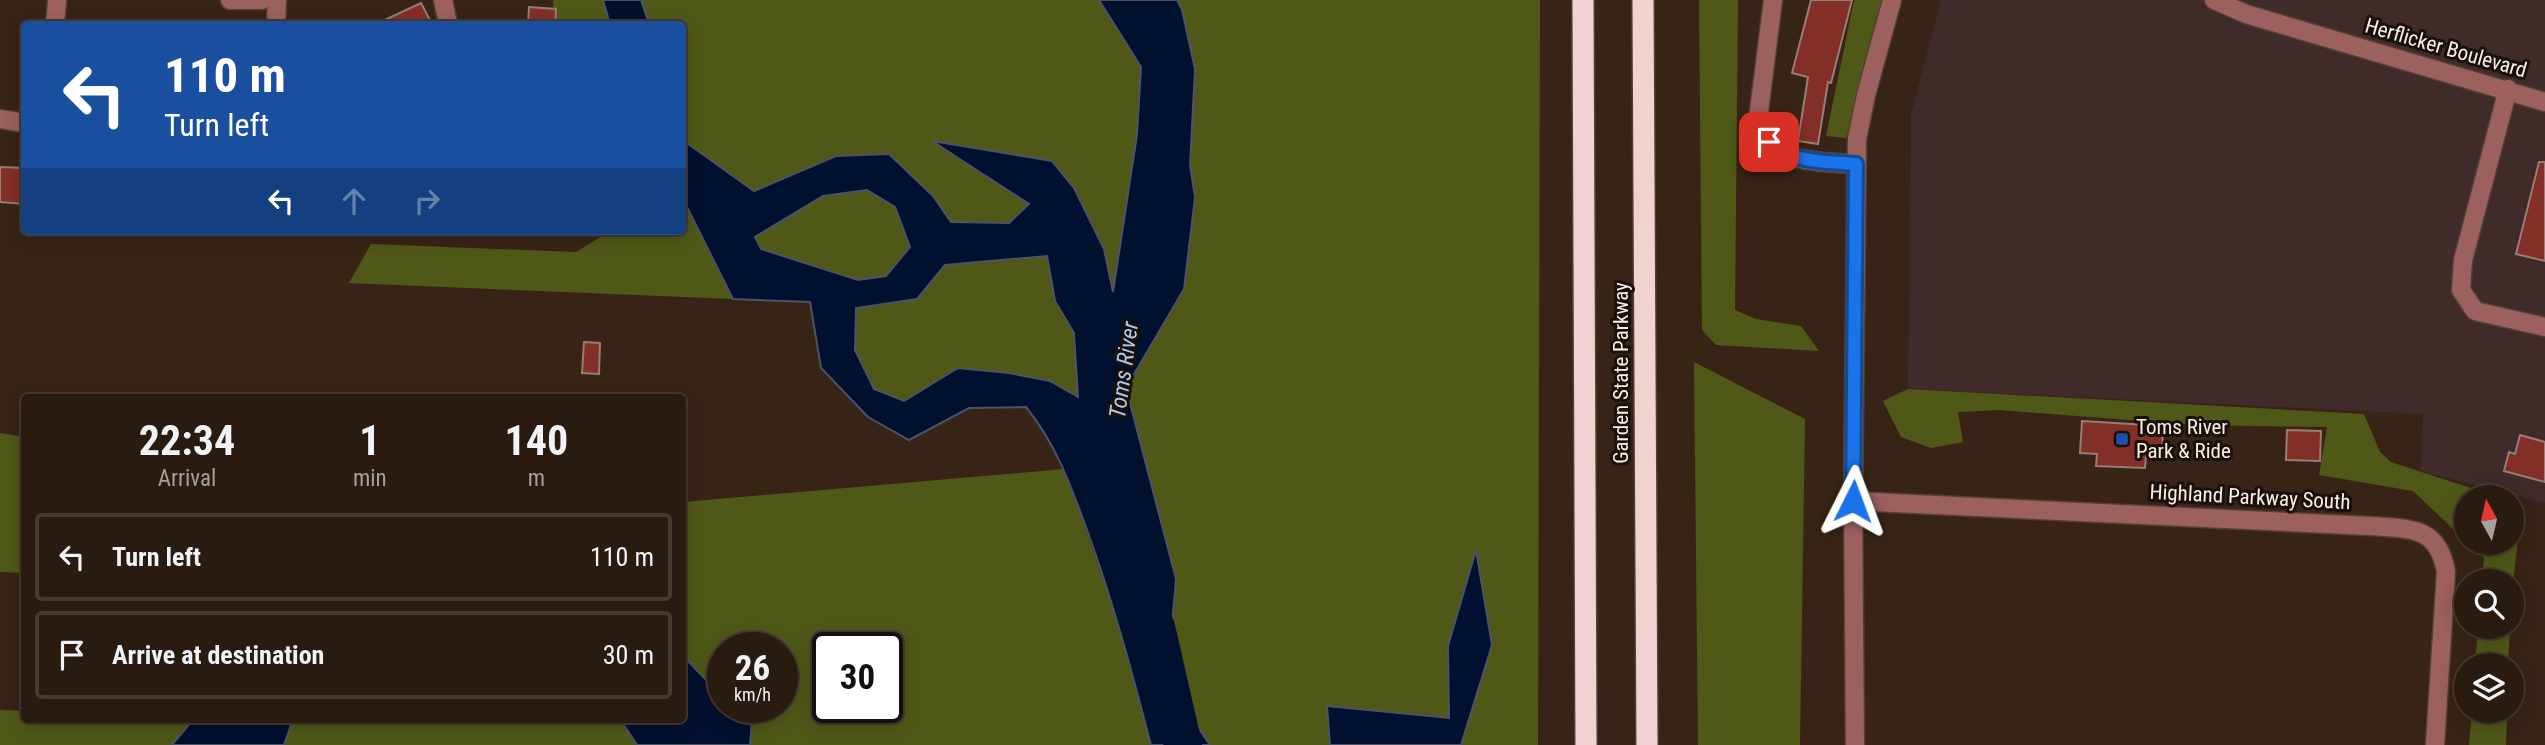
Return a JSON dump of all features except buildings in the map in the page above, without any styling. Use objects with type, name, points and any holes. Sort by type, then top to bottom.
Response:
[{"type":"highway","name":"Garden State Parkway","points":[[1583,0],[1586,745]]},
{"type":"highway","name":"Garden State Parkway","points":[[1643,0],[1647,745]]},
{"type":"street","points":[[230,0],[262,0]]},
{"type":"street","points":[[276,21],[277,0]]},
{"type":"street","points":[[443,0],[448,21]]},
{"type":"street","points":[[1773,0],[1759,111],[1761,125],[1769,142],[1779,152],[1817,161],[1856,164]]},
{"type":"street","points":[[1855,745],[1853,501],[1857,139],[1866,94],[1892,0]]},
{"type":"street","name":"Herflicker Boulevard","points":[[2214,0],[2246,13],[2545,102]]},
{"type":"street","points":[[55,21],[57,2]]},
{"type":"street","points":[[2508,89],[2463,260],[2461,290],[2475,311],[2545,327]]},
{"type":"street","points":[[0,119],[21,122]]},
{"type":"street","name":"Highland Parkway South","points":[[1853,501],[2371,526],[2413,529],[2426,534],[2433,539],[2444,556],[2446,572],[2435,745]]},
{"type":"shaded area","points":[[1941,0],[2545,0],[2545,503],[2524,498],[2524,485],[2475,485],[2420,471],[2423,414],[1908,389],[1911,114]]},
{"type":"green space","points":[[553,0],[603,0],[609,21],[554,21]]},
{"type":"green space","points":[[641,0],[1099,0],[1141,67],[1137,135],[1113,295],[1104,249],[1074,188],[934,141],[1030,204],[1009,223],[950,222],[933,196],[836,156],[754,191],[686,142],[686,21],[648,21]]},
{"type":"green space","points":[[1177,0],[1540,0],[1538,745],[1461,745],[1492,645],[1476,552],[1448,646],[1449,718],[1327,706],[1330,745],[1210,745],[1167,681],[1176,579],[1126,388],[1184,289],[1195,197],[1190,165],[1195,69],[1182,10]]},
{"type":"green space","points":[[1699,0],[1738,0],[1735,310],[1756,319],[1801,326],[1819,351],[1716,345],[1702,330]]},
{"type":"green space","points":[[1854,0],[1889,0],[1872,67],[1846,138],[1826,136]]},
{"type":"green space","points":[[867,190],[895,207],[910,247],[886,276],[859,280],[761,249],[754,236],[823,196]]},
{"type":"green space","points":[[686,205],[733,299],[349,283],[371,244],[576,252],[604,235],[686,235]]},
{"type":"green space","points":[[1047,256],[1055,301],[1074,333],[1079,398],[1050,381],[958,368],[904,402],[874,389],[855,350],[855,308],[917,299],[945,265]]},
{"type":"green space","points":[[1694,362],[1805,419],[1800,745],[1698,745]]},
{"type":"green space","points":[[1908,389],[2364,414],[2380,452],[2391,462],[2461,485],[2454,485],[2454,530],[2413,491],[2319,475],[2327,427],[2193,425],[1999,410],[1958,412],[1963,442],[1931,448],[1901,437],[1883,401]]},
{"type":"green space","points":[[0,433],[21,436],[21,573],[0,572]]},
{"type":"green space","points":[[1065,469],[1124,640],[1151,745],[750,745],[752,723],[798,723],[798,632],[707,632],[707,681],[686,659],[686,502]]},
{"type":"green space","points":[[2481,555],[2516,555],[2515,569],[2483,569],[2484,558]]},
{"type":"green space","points":[[2477,639],[2509,639],[2509,653],[2476,653]]},
{"type":"green space","points":[[0,710],[21,711],[21,723],[190,723],[172,745],[0,745]]},
{"type":"green space","points":[[292,723],[623,723],[637,745],[284,745]]},
{"type":"green space","points":[[2471,723],[2507,723],[2506,745],[2469,745]]},
{"type":"water","points":[[603,0],[641,0],[648,21],[609,21]]},
{"type":"water","points":[[1099,0],[1177,0],[1182,10],[1195,69],[1190,165],[1195,197],[1184,289],[1126,388],[1176,579],[1167,681],[1210,745],[1151,745],[1114,610],[1081,514],[1054,451],[1026,407],[969,408],[909,440],[868,417],[821,368],[810,302],[733,299],[686,205],[686,142],[754,191],[836,156],[889,154],[933,196],[951,222],[1009,223],[1029,204],[932,141],[1052,161],[1074,188],[1104,249],[1113,292],[1137,135],[1141,67]],"holes":[[[867,190],[895,207],[910,247],[886,276],[858,280],[761,249],[755,237],[823,196]],[[1047,256],[1055,301],[1074,333],[1078,397],[1050,381],[1009,373],[958,368],[904,401],[874,389],[855,350],[856,308],[917,299],[945,265]]]},
{"type":"water","points":[[1476,550],[1492,645],[1461,745],[1330,745],[1327,706],[1449,718],[1448,646]]},
{"type":"water","points":[[686,659],[707,681],[707,723],[752,723],[750,745],[637,745],[623,723],[686,723]]},
{"type":"water","points":[[190,723],[292,723],[284,745],[172,745]]},
{"type":"waterway","name":"Toms River","points":[[1156,627],[1183,745]]},
{"type":"place","name":"Toms River Park & Ride","points":[[2122,439]]},
{"type":"route","points":[[1769,142],[1779,152],[1817,161],[1856,164],[1853,501]]}]
